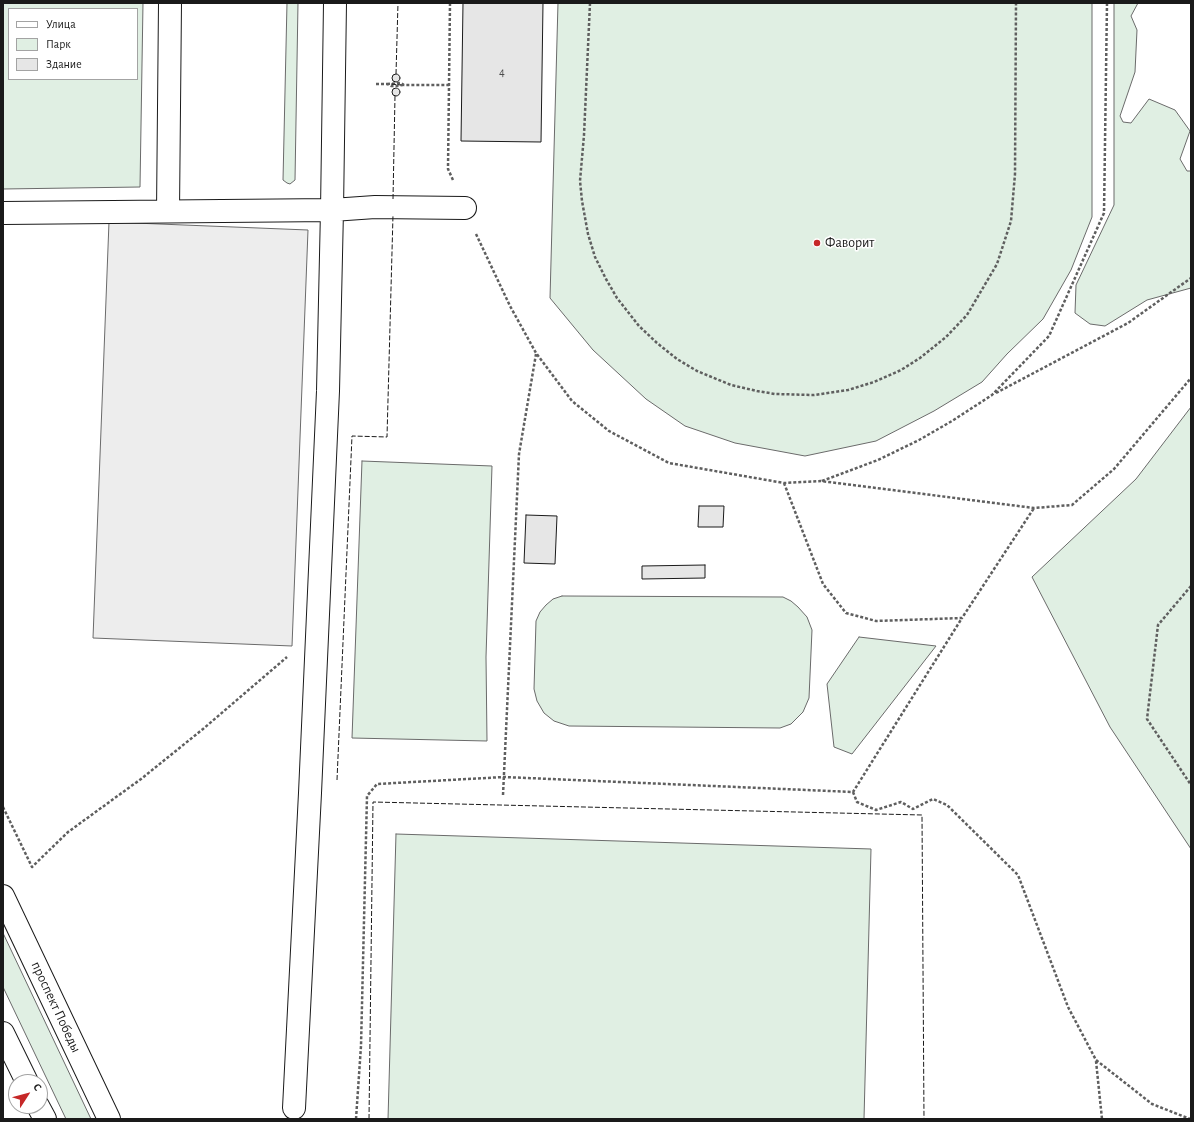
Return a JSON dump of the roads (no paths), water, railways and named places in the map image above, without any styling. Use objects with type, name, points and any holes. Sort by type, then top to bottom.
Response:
[{"type":"street","points":[[168,211],[170,3]]},
{"type":"street","points":[[294,1108],[328,391],[335,3]]},
{"type":"street","points":[[3,213],[332,210],[375,207],[465,208]]},
{"type":"street","name":"проспект Победы","points":[[3,896],[109,1119]]},
{"type":"street","points":[[3,1033],[23,1074]]},
{"type":"place","name":"Фаворит","points":[[817,243]]}]
